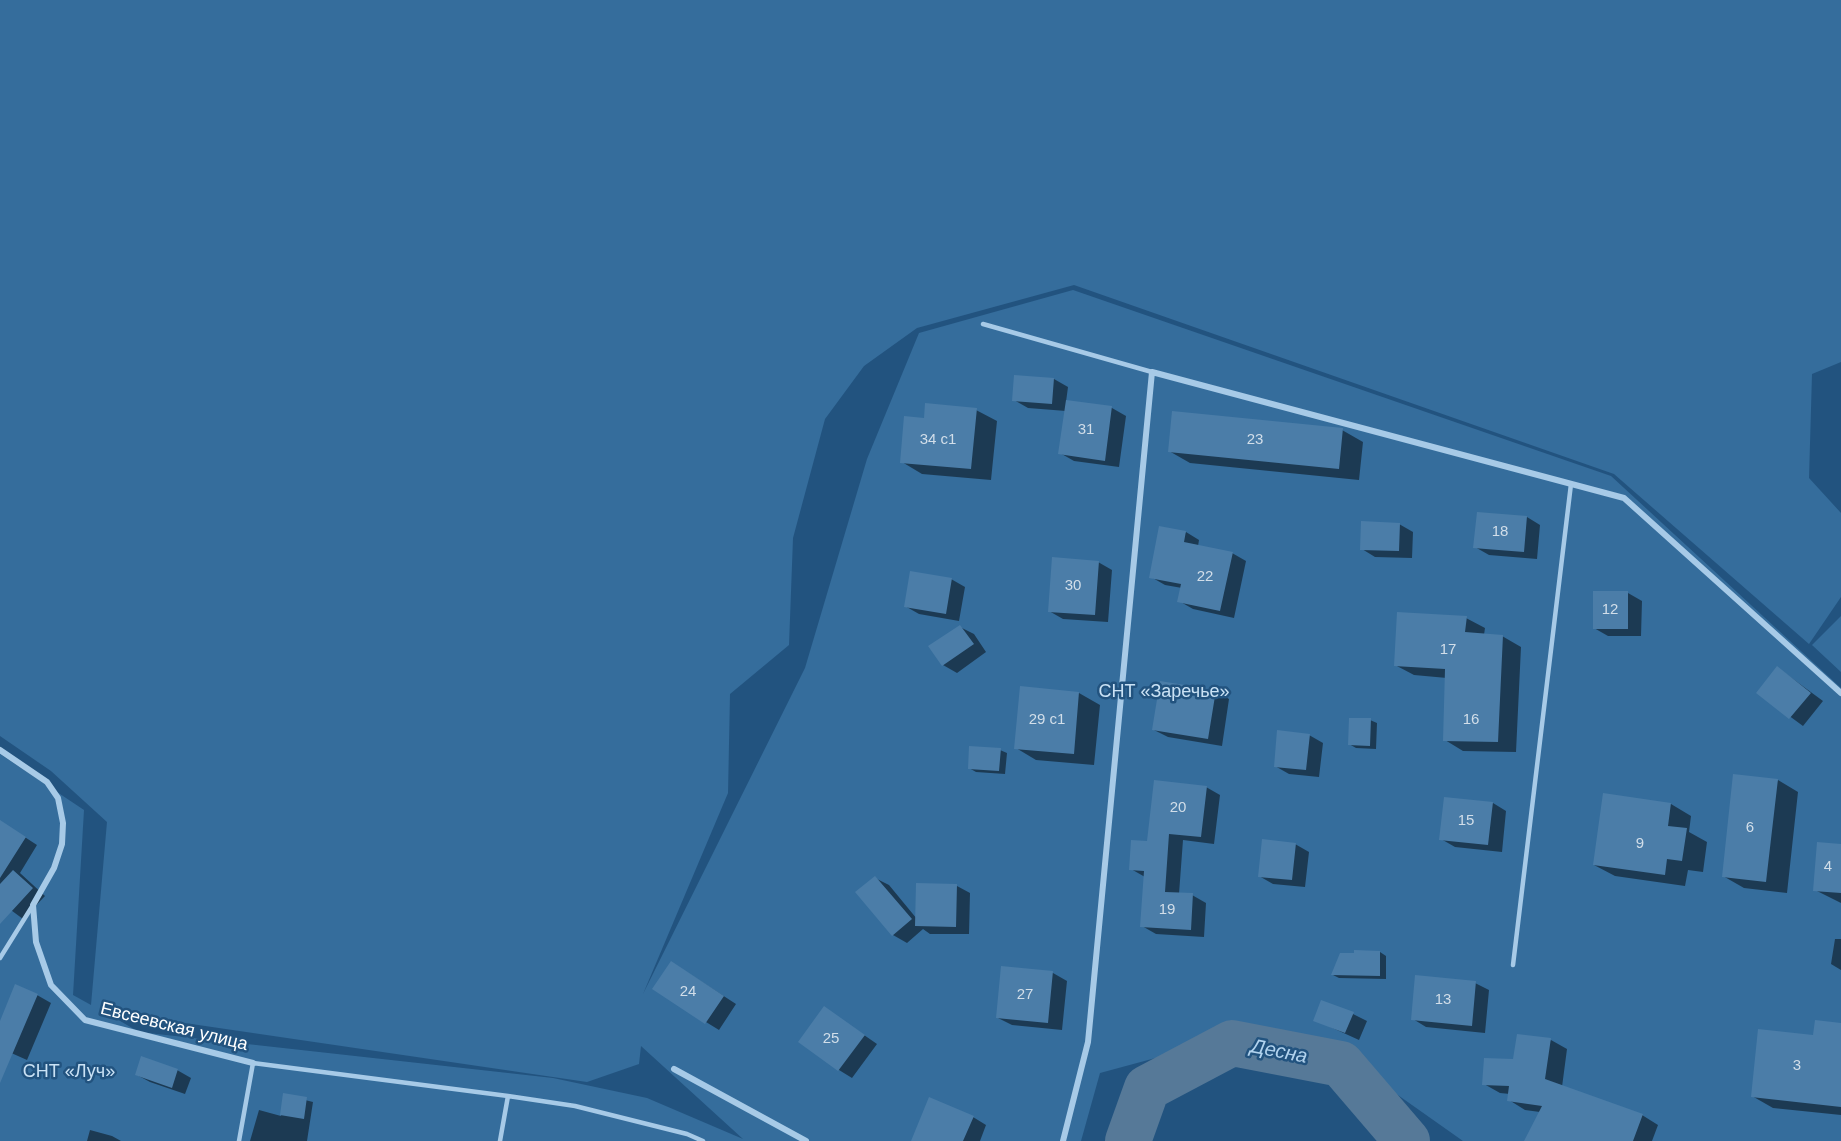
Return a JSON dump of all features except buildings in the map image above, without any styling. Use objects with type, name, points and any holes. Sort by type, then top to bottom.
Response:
[{"type":"street","points":[[1064,1141],[1088,1041],[1152,372],[1624,498],[1841,693]]},
{"type":"street","points":[[0,750],[47,782],[58,798],[63,823],[62,844],[54,868],[33,905]]},
{"type":"street","name":"Евсеевская улица","points":[[33,905],[36,942],[51,984],[85,1020],[252,1063]]},
{"type":"street","points":[[674,1069],[806,1141]]},
{"type":"lane","points":[[983,324],[1152,372]]},
{"type":"lane","points":[[1513,965],[1571,484]]},
{"type":"lane","points":[[0,958],[33,905]]},
{"type":"lane","points":[[239,1141],[252,1063],[575,1106],[687,1134],[703,1141]]},
{"type":"lane","points":[[500,1141],[508,1096]]},
{"type":"green space","points":[[0,0],[1841,0],[1841,362],[1812,374],[1809,478],[1841,513],[1841,597],[1809,644],[1614,474],[1074,285],[917,328],[864,366],[825,419],[793,538],[789,645],[730,694],[728,793],[643,994],[805,668],[867,459],[919,333],[1073,290],[1611,476],[1841,688],[1841,1141],[1463,1141],[1344,1057],[1233,1037],[1100,1073],[1081,1141],[0,1141],[0,754],[84,810],[73,995],[91,1005],[107,822],[51,771],[0,736]],"holes":[[[103,1011],[587,1082],[639,1064],[641,1046],[743,1139],[647,1098],[553,1078],[139,1032]]]},
{"type":"green space","points":[[1841,616],[1841,672],[1812,645]]},
{"type":"waterway","name":"Десна","points":[[1128,1141],[1147,1088],[1232,1043],[1341,1064],[1407,1141]]},
{"type":"park label","name":"СНТ «Заречье»","points":[[1164,692]]},
{"type":"park label","name":"СНТ «Луч»","points":[[69,1072]]}]
